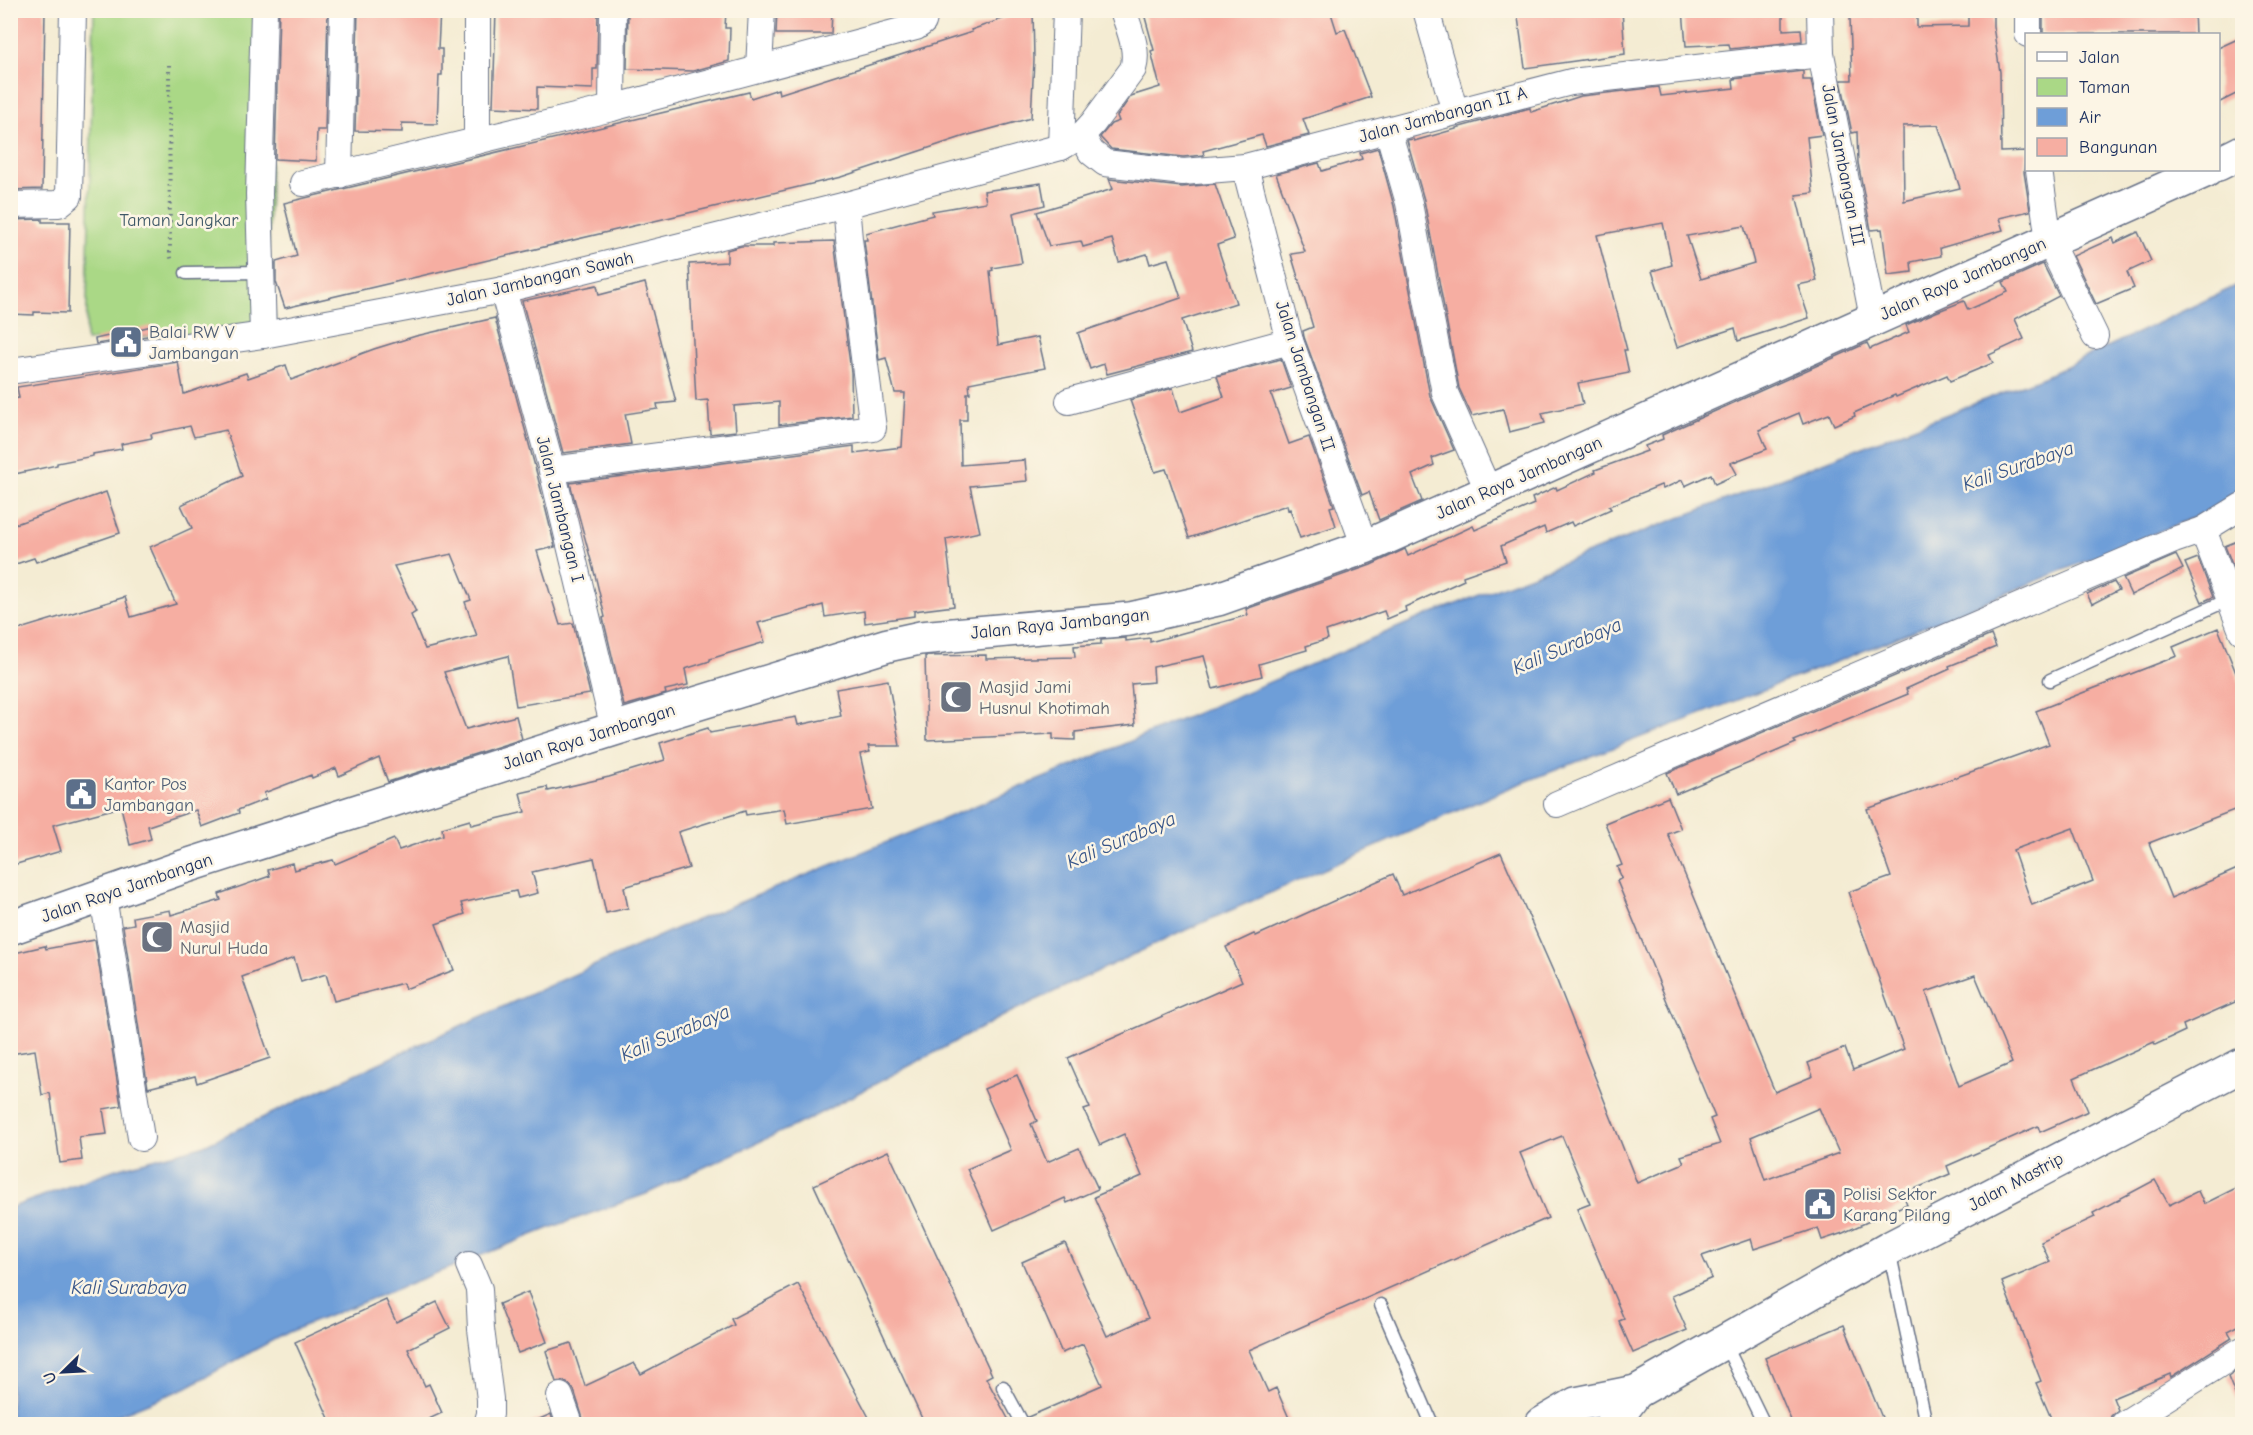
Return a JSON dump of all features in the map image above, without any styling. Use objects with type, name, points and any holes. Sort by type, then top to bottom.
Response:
[{"type":"main road","points":[[2220,163],[2242,152]]},
{"type":"main road","name":"Jalan Raya Jambangan","points":[[10,928],[183,867],[614,729],[888,645],[920,638],[1131,619],[1218,599],[1365,548],[2205,171]]},
{"type":"main road","name":"Jalan Mastrip","points":[[1542,1425],[1576,1404],[1636,1392],[1888,1249],[2242,1065]]},
{"type":"main road","name":"Jalan Mastrip","points":[[1612,1425],[1636,1392]]},
{"type":"street","points":[[10,205],[59,204],[69,196],[74,10]]},
{"type":"street","points":[[263,335],[260,194],[264,10]]},
{"type":"street","points":[[339,175],[343,10]]},
{"type":"street","points":[[477,10],[477,141]]},
{"type":"street","points":[[612,108],[613,10]]},
{"type":"street","points":[[759,68],[762,10]]},
{"type":"street","points":[[303,183],[612,108],[916,27],[923,22],[926,10]]},
{"type":"street","points":[[1066,10],[1072,141]]},
{"type":"street","points":[[1072,141],[1105,109],[1133,69],[1135,62],[1132,37],[1123,10]]},
{"type":"street","points":[[1426,10],[1455,112]]},
{"type":"street","name":"Jalan Jambangan III","points":[[1820,10],[1821,54],[1873,318]]},
{"type":"street","points":[[2028,10],[2028,33]]},
{"type":"street","name":"Jalan Jambangan II A","points":[[1072,141],[1105,163],[1183,172],[1245,167],[1571,82],[1821,54]]},
{"type":"street","points":[[1388,130],[1416,235],[1445,393],[1489,492]]},
{"type":"street","name":"Jalan Jambangan Sawah","points":[[10,371],[263,335],[503,290],[846,205],[1072,141]]},
{"type":"street","name":"Jalan Jambangan II","points":[[1245,167],[1290,341],[1365,548]]},
{"type":"street","points":[[2039,171],[2049,241],[2095,336]]},
{"type":"street","points":[[552,470],[873,428],[846,205]]},
{"type":"street","name":"Jalan Jambangan I","points":[[503,290],[552,470],[614,729]]},
{"type":"street","points":[[1069,401],[1290,341]]},
{"type":"street","points":[[1557,804],[2174,540],[2203,530],[2242,506]]},
{"type":"street","points":[[2203,530],[2242,631]]},
{"type":"street","points":[[103,896],[141,1138]]},
{"type":"street","points":[[469,1265],[478,1289],[490,1399],[487,1425]]},
{"type":"street","points":[[2124,1425],[2242,1350]]},
{"type":"street","points":[[560,1395],[570,1425]]},
{"type":"lane","points":[[186,273],[261,272]]},
{"type":"lane","points":[[2050,680],[2230,600]]},
{"type":"lane","points":[[1888,1249],[1926,1425]]},
{"type":"lane","points":[[1381,1305],[1432,1425]]},
{"type":"lane","points":[[1723,1341],[1764,1425]]},
{"type":"lane","points":[[1003,1387],[1023,1425]]},
{"type":"path","points":[[169,65],[170,254],[175,266],[186,273]]},
{"type":"green space","name":"Taman Jangkar","points":[[94,11],[273,11],[268,277],[277,327],[86,341]]},
{"type":"water","name":"Kali Surabaya","points":[[2242,283],[2242,498],[1841,660],[1509,788],[1188,929],[1013,1011],[807,1120],[646,1194],[555,1226],[288,1332],[185,1388],[96,1424],[11,1424],[10,1208],[116,1169],[202,1146],[675,929],[1058,772],[1420,618],[2046,376]]},
{"type":"building","points":[[10,10],[45,10],[42,189],[10,190]]},
{"type":"building","points":[[279,10],[328,10],[325,130],[317,130],[316,161],[275,159]]},
{"type":"building","points":[[358,10],[440,10],[438,49],[442,49],[442,75],[439,75],[437,124],[402,123],[402,132],[355,131]]},
{"type":"building","points":[[496,10],[598,10],[597,69],[593,69],[593,89],[537,87],[537,109],[493,107]]},
{"type":"building","points":[[628,10],[726,10],[725,28],[730,28],[729,61],[693,71],[627,69]]},
{"type":"building","points":[[777,10],[832,10],[831,34],[776,34]]},
{"type":"building","points":[[1033,10],[1034,60],[1031,118],[965,136],[841,177],[285,308],[276,282],[276,262],[297,256],[284,203],[749,92],[751,98],[778,89],[779,94],[972,32],[971,30]]},
{"type":"building","points":[[1143,10],[1330,10],[1337,32],[1345,29],[1371,97],[1303,119],[1309,135],[1266,146],[1262,135],[1203,151],[1204,155],[1183,157],[1111,149],[1100,137],[1111,124],[1119,121],[1117,116],[1131,96],[1160,87],[1151,51],[1154,50]]},
{"type":"building","points":[[1517,10],[1622,10],[1625,54],[1525,68]]},
{"type":"building","points":[[1683,10],[1712,10],[1712,13],[1783,10],[1783,30],[1801,29],[1802,41],[1730,49],[1729,44],[1686,46]]},
{"type":"building","points":[[1968,10],[1993,10],[2000,72],[2001,152],[2025,151],[2024,172],[2030,211],[1999,218],[2003,230],[1940,248],[1941,256],[1911,262],[1912,272],[1888,275],[1882,229],[1871,230],[1858,163],[1857,132],[1852,133],[1841,80],[1852,80],[1850,17],[1917,15],[1917,27],[1968,26]],"holes":[[[1938,125],[1960,188],[1904,201],[1903,126]]]},
{"type":"building","points":[[2043,10],[2194,10],[2195,33],[2043,33]]},
{"type":"building","points":[[2242,37],[2242,91],[2220,102],[2220,47]]},
{"type":"building","points":[[1803,71],[1803,80],[1811,80],[1822,135],[1807,137],[1813,193],[1796,195],[1817,281],[1798,285],[1809,318],[1738,341],[1735,328],[1677,347],[1652,271],[1672,265],[1663,223],[1597,235],[1627,350],[1624,350],[1629,373],[1578,383],[1583,404],[1542,413],[1545,423],[1509,432],[1503,409],[1472,416],[1459,388],[1424,200],[1407,140],[1413,139],[1414,141],[1530,108],[1531,112],[1581,96],[1659,87],[1661,96],[1734,88],[1733,79]],"holes":[[[1744,226],[1754,263],[1701,279],[1687,236]]]},
{"type":"building","points":[[1378,148],[1394,206],[1430,396],[1454,450],[1432,458],[1434,465],[1412,475],[1422,501],[1379,520],[1369,492],[1362,495],[1304,337],[1303,331],[1313,327],[1291,254],[1305,252],[1276,174],[1319,163],[1322,171],[1362,159],[1360,153]]},
{"type":"building","points":[[1109,179],[1182,187],[1215,184],[1234,239],[1217,245],[1236,303],[1182,320],[1192,352],[1107,374],[1104,364],[1090,369],[1078,333],[1181,298],[1168,259],[1150,264],[1147,254],[1119,262],[1112,239],[1083,247],[1081,241],[1049,246],[1037,212],[1113,189]]},
{"type":"building","points":[[1041,183],[1045,205],[1013,213],[1022,263],[992,268],[993,270],[990,271],[998,345],[1038,337],[1045,368],[969,383],[967,420],[960,420],[961,465],[1025,460],[1027,481],[970,486],[980,532],[946,539],[954,606],[914,611],[914,616],[865,623],[864,611],[825,617],[823,605],[758,623],[765,642],[685,669],[688,685],[665,690],[666,694],[624,706],[596,579],[570,483],[854,446],[854,453],[902,447],[905,393],[895,393],[886,358],[879,360],[864,240],[867,240],[866,233],[933,215],[932,211],[986,202],[984,191]]},
{"type":"building","points":[[42,219],[42,222],[70,222],[68,313],[10,314],[10,220]]},
{"type":"building","points":[[2138,232],[2151,261],[2127,272],[2134,288],[2096,304],[2073,256],[2113,238],[2115,243]]},
{"type":"building","points":[[834,241],[851,372],[852,416],[779,425],[779,402],[734,406],[736,431],[710,434],[708,400],[696,401],[689,264],[727,262],[727,250],[741,246]]},
{"type":"building","points":[[2043,264],[2059,296],[2015,319],[2024,339],[1989,355],[1993,363],[1950,381],[1947,375],[1896,397],[1895,395],[1854,413],[1855,416],[1834,425],[1829,414],[1803,424],[1799,413],[1759,430],[1767,449],[1731,463],[1737,474],[1715,484],[1711,474],[1685,486],[1682,480],[1663,489],[1661,485],[1609,506],[1611,509],[1573,526],[1571,522],[1546,533],[1544,527],[1501,546],[1506,561],[1463,576],[1464,580],[1405,607],[1406,611],[1387,619],[1384,611],[1326,631],[1328,639],[1306,646],[1307,650],[1259,664],[1262,676],[1213,689],[1204,656],[1153,667],[1154,682],[1131,684],[1135,725],[1075,732],[1075,740],[1053,739],[1053,734],[927,740],[925,656],[986,655],[986,659],[1075,657],[1074,646],[1101,644],[1101,640],[1126,638],[1126,641],[1150,638],[1150,642],[1248,615],[1246,609],[1371,565],[1405,549],[1408,556],[1473,526],[1475,530],[1534,504],[1532,498],[1556,487],[1557,490],[1596,472],[1595,470],[1647,451],[1645,446],[1663,439],[1662,435],[1867,343],[1870,349],[1909,332],[1906,325],[1964,301],[1968,310],[2008,292],[2003,282]]},
{"type":"building","points":[[645,283],[676,402],[657,404],[658,409],[625,414],[631,444],[563,453],[522,301],[597,285],[599,295]]},
{"type":"building","points":[[495,318],[555,547],[537,551],[560,625],[573,623],[590,694],[516,706],[508,656],[444,672],[466,729],[516,716],[522,739],[388,782],[379,758],[339,776],[336,768],[264,793],[266,799],[238,810],[239,813],[202,827],[196,810],[148,826],[151,839],[130,845],[121,807],[53,825],[61,851],[10,866],[10,632],[125,597],[131,617],[176,604],[150,547],[192,528],[181,505],[242,476],[226,430],[194,437],[190,426],[151,434],[152,438],[121,444],[122,449],[10,475],[10,399],[19,398],[17,387],[178,362],[184,394],[246,373],[248,378],[286,365],[291,380],[416,336]],"holes":[[[452,554],[471,600],[465,602],[477,636],[425,649],[411,615],[416,612],[394,566]]]},
{"type":"building","points":[[152,326],[154,335],[96,344],[95,339]]},
{"type":"building","points":[[1281,359],[1291,388],[1271,394],[1289,444],[1309,437],[1334,506],[1330,507],[1336,526],[1300,538],[1287,505],[1189,538],[1166,469],[1155,472],[1130,400],[1173,388],[1180,412],[1224,397],[1217,376]]},
{"type":"building","points":[[106,492],[120,533],[36,562],[34,558],[10,566],[10,526]]},
{"type":"building","points":[[2242,539],[2242,584],[2240,585],[2225,546]]},
{"type":"building","points":[[2176,555],[2183,569],[2131,595],[2123,578]]},
{"type":"building","points":[[2198,558],[2213,597],[2202,602],[2185,563]]},
{"type":"building","points":[[2114,582],[2119,590],[2092,604],[2087,594]]},
{"type":"building","points":[[2218,628],[2242,688],[2242,807],[2149,843],[2171,898],[2242,867],[2242,999],[2183,1025],[2185,1031],[2155,1045],[2154,1042],[2074,1078],[2088,1111],[2040,1132],[2038,1126],[1947,1166],[1950,1174],[1903,1194],[1907,1204],[1843,1233],[1822,1240],[1818,1228],[1754,1249],[1751,1239],[1702,1256],[1712,1278],[1672,1296],[1687,1330],[1633,1353],[1619,1321],[1624,1319],[1577,1209],[1590,1204],[1562,1136],[1520,1153],[1548,1218],[1249,1350],[1268,1392],[1276,1388],[1292,1425],[1031,1425],[1028,1417],[1102,1385],[1083,1344],[1062,1353],[1022,1262],[1065,1243],[1107,1336],[1148,1318],[1094,1197],[1142,1176],[1124,1134],[1100,1145],[1084,1110],[1090,1108],[1068,1058],[1242,981],[1226,947],[1254,934],[1256,936],[1393,874],[1402,895],[1501,853],[1553,971],[1637,1183],[1684,1163],[1681,1156],[1720,1144],[1710,1119],[1715,1117],[1617,881],[1622,878],[1617,867],[1622,865],[1605,823],[1668,797],[1681,829],[1668,834],[1775,1092],[1813,1076],[1808,1063],[1845,1048],[1853,1070],[1904,1049],[1848,892],[1891,877],[1867,809],[2049,744],[2036,711],[2177,656],[2173,647]],"holes":[[[2073,828],[2093,881],[2032,905],[2013,850]],[[1975,975],[2012,1063],[1959,1086],[1926,992]],[[1819,1108],[1839,1153],[1765,1180],[1751,1137]]]},
{"type":"building","points":[[1991,635],[1996,647],[1949,666],[1950,669],[1906,689],[1908,694],[1794,741],[1796,743],[1676,794],[1667,773]]},
{"type":"building","points":[[888,680],[900,746],[868,746],[870,752],[860,754],[872,809],[787,824],[784,809],[746,815],[745,811],[678,832],[689,868],[624,887],[628,908],[606,913],[594,858],[532,872],[538,893],[518,898],[516,891],[461,903],[465,914],[436,924],[454,970],[405,989],[403,983],[334,1001],[326,974],[301,982],[294,958],[242,977],[270,1058],[197,1083],[195,1076],[148,1088],[123,926],[134,924],[133,917],[170,910],[171,915],[221,900],[219,894],[270,876],[268,870],[292,863],[294,870],[333,860],[335,864],[394,839],[399,850],[443,835],[442,828],[470,820],[471,825],[525,812],[520,793],[547,787],[548,791],[609,777],[665,760],[660,743],[708,728],[710,733],[796,717],[798,725],[841,716],[836,689]]},
{"type":"building","points":[[95,940],[121,1106],[103,1109],[107,1134],[79,1137],[82,1160],[60,1163],[50,1093],[42,1095],[35,1050],[10,1054],[10,954],[45,946],[46,949]]},
{"type":"building","points":[[1017,1075],[1037,1121],[1031,1124],[1047,1162],[1079,1148],[1098,1189],[1067,1203],[1065,1198],[994,1230],[967,1169],[1011,1150],[984,1089]]},
{"type":"building","points":[[888,1151],[992,1375],[986,1378],[1011,1424],[1014,1425],[925,1425],[814,1185]]},
{"type":"building","points":[[2155,1180],[2169,1205],[2198,1191],[2204,1204],[2242,1185],[2242,1324],[2228,1331],[2232,1338],[2171,1377],[2170,1374],[2113,1398],[2118,1410],[2111,1416],[2110,1421],[2102,1425],[2054,1425],[2036,1383],[2041,1381],[2002,1282],[2050,1262],[2041,1242],[2095,1217],[2093,1213]]},
{"type":"building","points":[[798,1284],[873,1425],[585,1425],[574,1390],[563,1381],[556,1382],[546,1351],[571,1343],[585,1386],[634,1363],[641,1374],[734,1325],[731,1319]]},
{"type":"building","points":[[528,1292],[547,1342],[518,1353],[499,1304]]},
{"type":"building","points":[[386,1300],[396,1322],[437,1302],[450,1328],[408,1349],[425,1386],[429,1384],[442,1413],[416,1425],[332,1425],[295,1342]]},
{"type":"building","points":[[1844,1325],[1883,1420],[1872,1425],[1793,1425],[1765,1358]]},
{"type":"building","points":[[2242,1367],[2242,1411],[2228,1377]]},
{"type":"building","points":[[551,1414],[554,1425],[528,1425],[528,1424]]},
{"type":"place","name":"Balai RW V Jambangan","points":[[126,342]]},
{"type":"place","name":"Masjid Jami Husnul Khotimah","points":[[956,697]]},
{"type":"place","name":"Kantor Pos Jambangan","points":[[81,794]]},
{"type":"place","name":"Masjid Nurul Huda","points":[[157,937]]},
{"type":"place","name":"Polisi Sektor Karang Pilang","points":[[1820,1204]]}]
